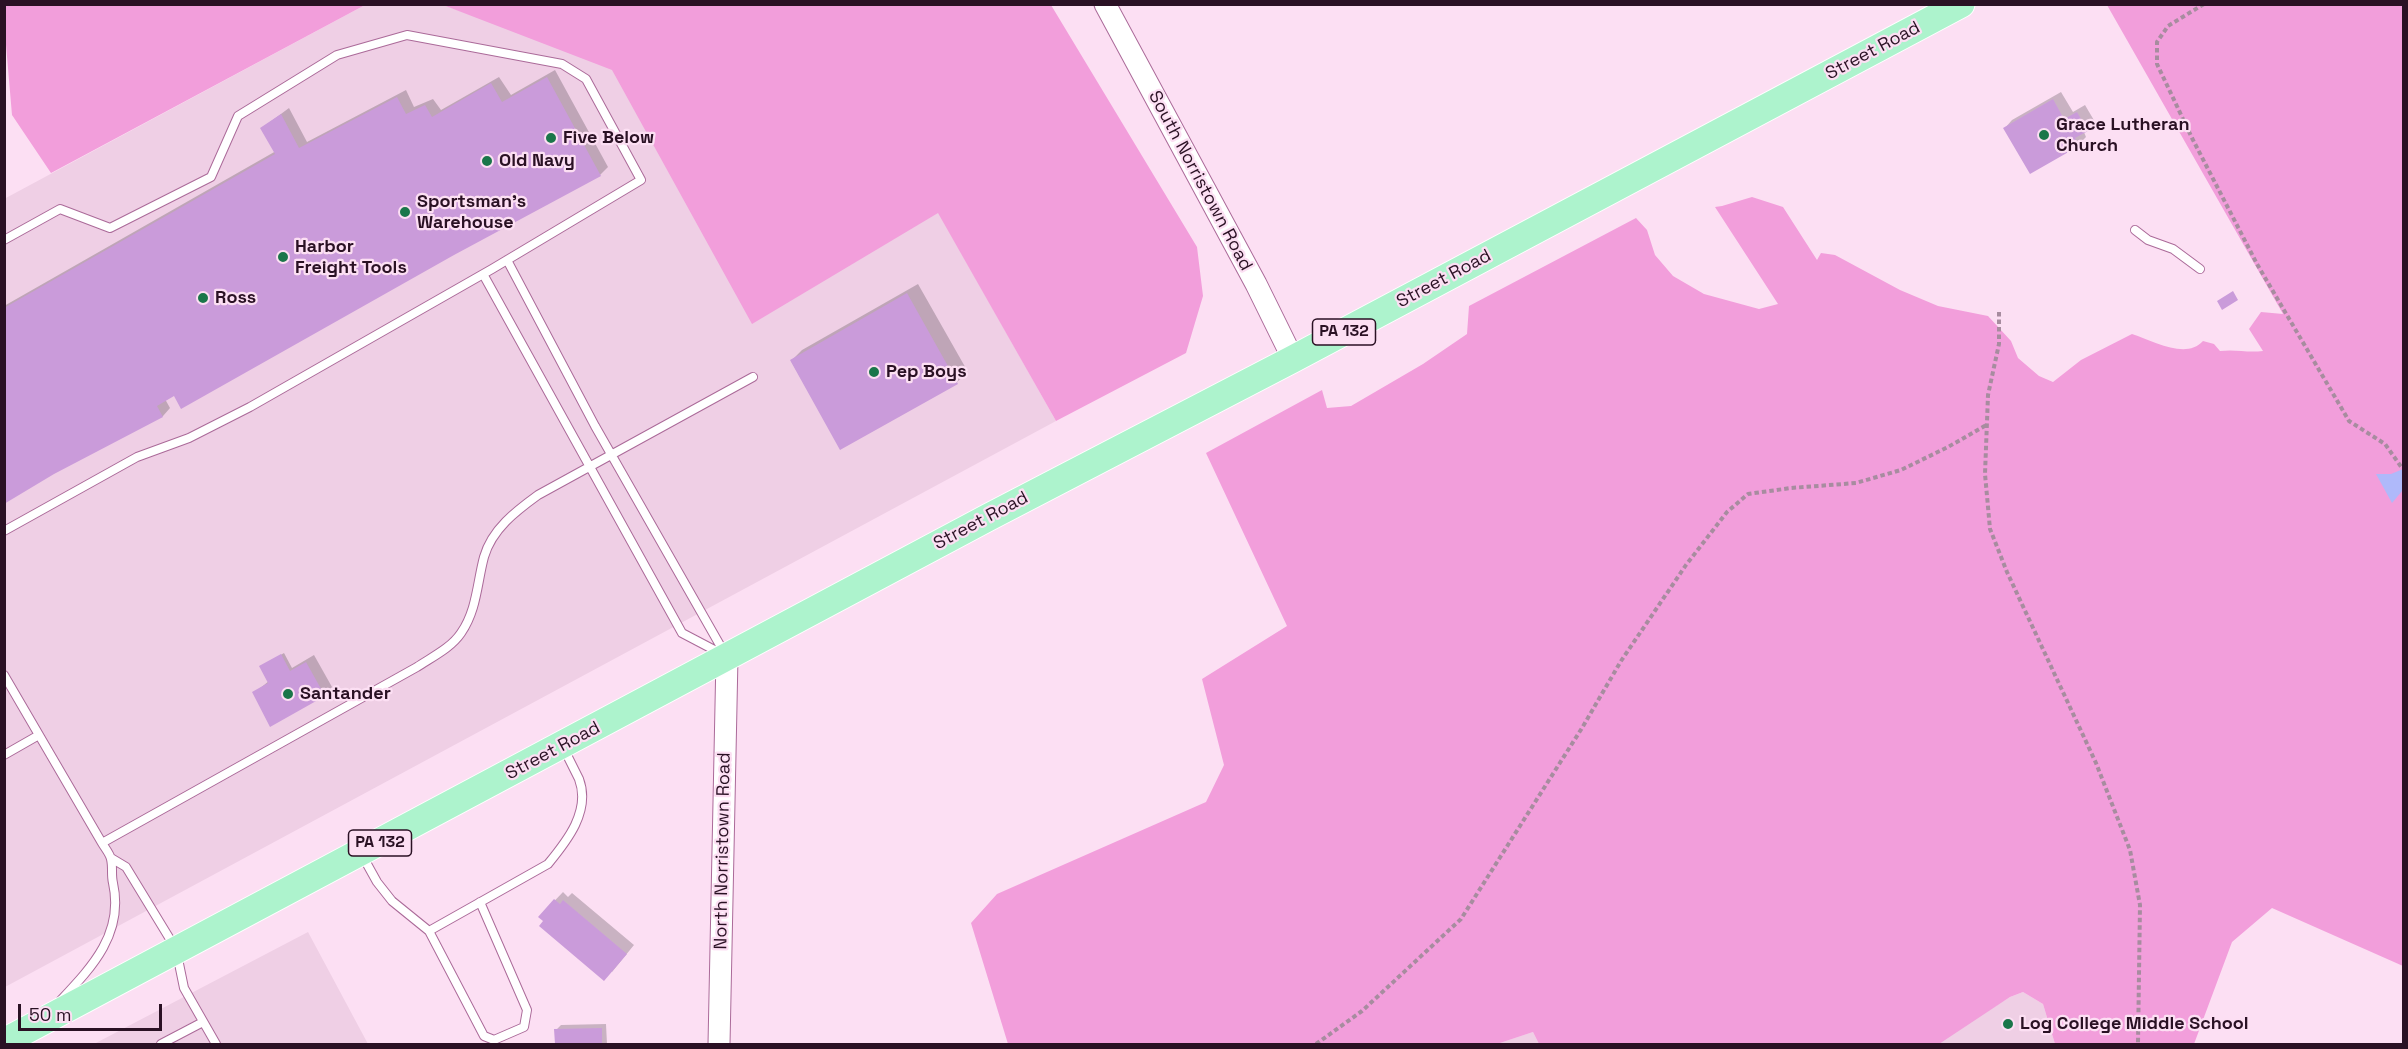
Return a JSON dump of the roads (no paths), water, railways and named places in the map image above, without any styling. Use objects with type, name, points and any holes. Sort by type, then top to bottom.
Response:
[{"type":"main road","name":"Street Road","points":[[22,1035],[176,949],[361,853],[988,517],[1293,359],[1961,4]]},
{"type":"street","name":"South Norristown Road","points":[[1105,4],[1256,284],[1293,359]]},
{"type":"street","name":"North Norristown Road","points":[[719,1044],[727,657]]},
{"type":"lane","points":[[4,240],[60,209],[110,228],[211,177],[238,116],[337,55],[407,35],[562,64],[586,79],[641,180],[483,274],[250,407],[189,438],[137,457],[4,531]]},
{"type":"lane","points":[[2134,230],[2148,240],[2174,249],[2200,269]]},
{"type":"lane","points":[[507,260],[613,456],[727,657]]},
{"type":"lane","points":[[483,274],[682,633],[727,657]]},
{"type":"lane","points":[[102,843],[417,667],[448,647],[461,634],[470,616],[484,557],[502,525],[513,513],[538,495],[613,456],[753,377]]},
{"type":"lane","points":[[4,675],[111,858],[116,909],[106,944],[84,976],[22,1035]]},
{"type":"lane","points":[[4,755],[39,735]]},
{"type":"lane","points":[[429,931],[548,864],[570,835],[578,820],[583,801],[579,781],[562,746]]},
{"type":"lane","points":[[361,853],[377,882],[392,901],[429,931],[484,1036],[494,1040],[524,1027],[527,1010],[480,902]]},
{"type":"lane","points":[[111,858],[126,867],[176,949],[184,988],[216,1044]]},
{"type":"lane","points":[[161,1044],[203,1022]]},
{"type":"water","points":[[2403,469],[2403,490],[2392,503],[2376,474],[2391,474]]},
{"type":"place","name":"Grace Lutheran Church","points":[[2044,135]]},
{"type":"place","name":"Five Below","points":[[551,138]]},
{"type":"place","name":"Old Navy","points":[[487,161]]},
{"type":"place","name":"Sportsman's Warehouse","points":[[405,212]]},
{"type":"place","name":"Harbor Freight Tools","points":[[283,257]]},
{"type":"place","name":"Ross","points":[[203,298]]},
{"type":"place","name":"Pep Boys","points":[[874,372]]},
{"type":"place","name":"Santander","points":[[288,694]]},
{"type":"place","name":"Log College Middle School","points":[[2008,1024]]}]
